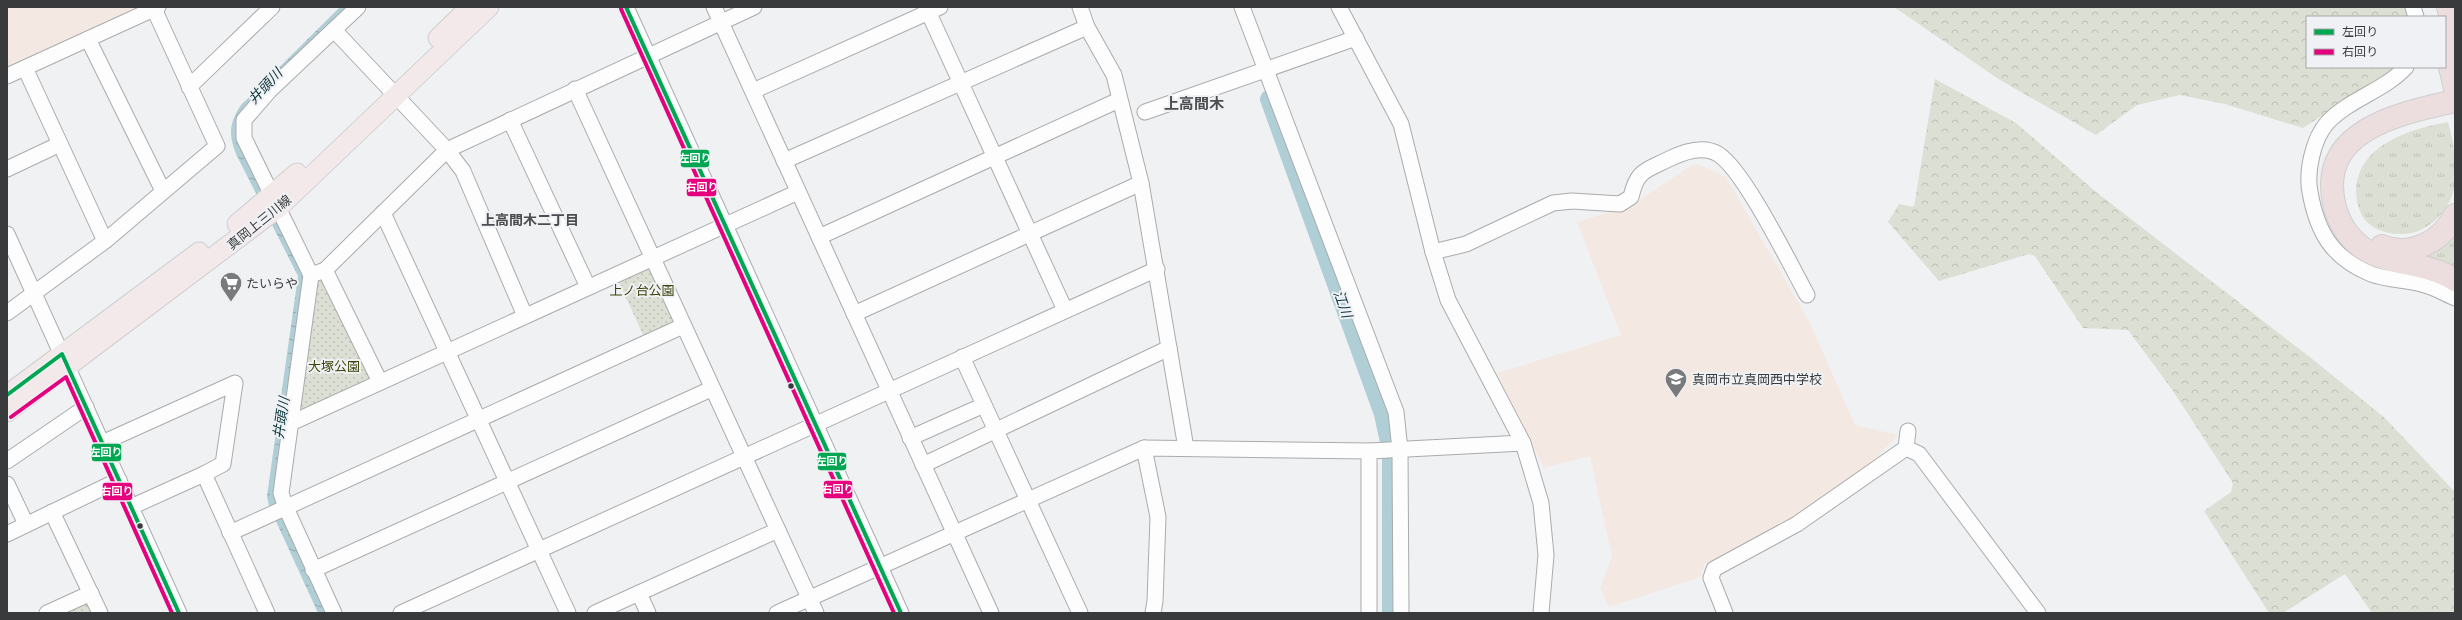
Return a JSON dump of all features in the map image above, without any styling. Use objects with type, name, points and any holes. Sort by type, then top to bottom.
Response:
[{"type":"highway","points":[[2448,7],[2455,36]]},
{"type":"highway","points":[[2446,51],[2455,88]]},
{"type":"highway","points":[[2445,108],[2390,128],[2366,141],[2356,150],[2345,171],[2342,186],[2343,198],[2346,210],[2353,224],[2374,243],[2387,248],[2400,250],[2428,244],[2441,235],[2455,215]]},
{"type":"highway","points":[[2445,108],[2387,119],[2360,133],[2341,155],[2332,184],[2336,214],[2344,229],[2365,250],[2384,258],[2432,269],[2455,280]]},
{"type":"main road","name":"真岡上三川線","points":[[392,91],[470,7]]},
{"type":"main road","name":"真岡上三川線","points":[[7,412],[65,361],[188,261],[275,201],[392,91],[489,7]]},
{"type":"main road","name":"真岡上三川線","points":[[7,395],[65,361]]},
{"type":"street","points":[[189,87],[272,7]]},
{"type":"street","points":[[358,7],[270,90],[244,120],[244,138],[275,201],[380,382]]},
{"type":"street","points":[[626,7],[900,613]]},
{"type":"street","points":[[714,7],[922,465],[991,613]]},
{"type":"street","points":[[334,613],[313,570],[281,493],[291,423],[318,273],[384,213],[447,150],[575,89],[754,7]]},
{"type":"street","points":[[1080,7],[1087,27],[1114,75],[1141,183],[1157,269],[1186,448]]},
{"type":"street","points":[[1242,7],[1264,70],[1396,412],[1400,450],[1401,613]]},
{"type":"street","points":[[1339,7],[1402,124],[1432,252],[1448,300],[1462,330],[1523,443],[1541,503],[1546,548],[1541,613]]},
{"type":"street","points":[[7,76],[156,8],[189,87],[217,146],[105,240],[7,313]]},
{"type":"street","points":[[753,91],[931,9],[961,82],[1065,310]]},
{"type":"street","points":[[784,160],[1087,27]]},
{"type":"street","points":[[334,30],[447,150],[464,171],[525,316]]},
{"type":"street","points":[[1145,112],[1356,38]]},
{"type":"street","points":[[88,39],[163,191]]},
{"type":"street","points":[[25,68],[105,240]]},
{"type":"street","points":[[2405,68],[2398,75],[2352,103],[2326,124],[2314,149],[2308,183],[2314,218],[2327,243],[2338,255],[2371,274],[2426,285],[2455,298]]},
{"type":"street","points":[[575,89],[816,613]]},
{"type":"street","points":[[819,237],[1120,100]]},
{"type":"street","points":[[510,120],[588,287]]},
{"type":"street","points":[[7,169],[60,144]]},
{"type":"street","points":[[1432,252],[1466,244],[1552,203],[1572,200],[1620,204],[1631,197],[1635,180],[1642,173],[1674,156],[1698,150],[1707,150],[1718,154],[1740,178],[1780,244],[1806,295]]},
{"type":"street","points":[[854,314],[1141,183]]},
{"type":"street","points":[[291,423],[798,192]]},
{"type":"street","points":[[384,213],[568,613]]},
{"type":"street","points":[[7,234],[179,613]]},
{"type":"street","points":[[401,613],[1157,269]]},
{"type":"street","points":[[230,533],[683,326]]},
{"type":"street","points":[[922,465],[1169,348]]},
{"type":"street","points":[[962,357],[1080,613]]},
{"type":"street","points":[[102,443],[235,383],[223,464],[131,507]]},
{"type":"street","points":[[313,570],[508,483],[712,389]]},
{"type":"street","points":[[910,438],[984,404]]},
{"type":"street","points":[[7,461],[86,407]]},
{"type":"street","points":[[1725,613],[1711,578],[1714,569],[1797,524],[1906,448],[1908,431]]},
{"type":"street","points":[[777,613],[1144,448],[1369,451],[1523,443]]},
{"type":"street","points":[[1144,448],[1158,517],[1155,601],[1152,613]]},
{"type":"street","points":[[1906,448],[1919,454],[2038,613]]},
{"type":"street","points":[[1369,451],[1369,613]]},
{"type":"street","points":[[204,474],[267,613]]},
{"type":"street","points":[[7,534],[119,480]]},
{"type":"street","points":[[7,484],[26,524]]},
{"type":"street","points":[[52,512],[100,613]]},
{"type":"street","points":[[595,613],[778,530]]},
{"type":"street","points":[[47,613],[91,593]]},
{"type":"street","points":[[639,593],[648,613]]},
{"type":"shaded area","points":[[7,7],[149,7],[7,72]]},
{"type":"shaded area","name":"真岡市立真岡西中学校","points":[[1695,163],[1726,177],[1810,323],[1855,425],[1898,435],[1864,470],[1763,538],[1704,564],[1701,577],[1609,607],[1600,589],[1612,556],[1590,456],[1544,468],[1497,373],[1621,335],[1577,222],[1632,205]]},
{"type":"green space","points":[[1894,7],[2412,7],[2409,16],[2306,16],[2306,68],[2394,68],[2303,128],[2225,104],[2180,95],[2137,105],[2096,135],[2000,80]]},
{"type":"green space","points":[[1935,79],[2016,123],[2096,192],[2311,358],[2385,418],[2455,492],[2455,613],[2372,613],[2345,574],[2283,613],[2269,613],[2204,511],[2231,492],[2233,483],[2171,388],[2128,330],[2083,328],[2035,256],[2029,254],[1939,281],[1888,222],[1899,204],[1914,207]]},
{"type":"green space","points":[[2448,122],[2452,137],[2456,177],[2452,195],[2443,212],[2429,225],[2412,233],[2388,233],[2371,226],[2360,212],[2356,194],[2359,174],[2366,161],[2376,150],[2403,134]]},
{"type":"green space","points":[[2455,232],[2455,270],[2422,256]]},
{"type":"green space","name":"上ノ台公園","points":[[645,266],[653,269],[674,319],[670,326],[645,339],[617,278]]},
{"type":"green space","name":"大塚公園","points":[[319,277],[327,282],[371,377],[368,384],[304,411],[298,405],[314,285]]},
{"type":"green space","points":[[91,593],[100,613],[49,613]]},
{"type":"water","name":"井頭川","points":[[340,7],[349,7],[241,119],[303,278],[275,498],[326,613],[318,613],[269,506],[267,496],[298,276],[237,156],[232,142],[231,129],[234,118],[241,105]]},
{"type":"waterway","name":"江川","points":[[1269,99],[1383,414],[1391,451],[1391,613]]},
{"type":"transit line","name":"左回り","points":[[626,7],[901,613]]},
{"type":"transit line","name":"右回り","points":[[621,9],[894,613]]},
{"type":"transit line","name":"左回り","points":[[7,395],[62,354],[179,613]]},
{"type":"transit line","name":"右回り","points":[[11,417],[66,377],[172,613]]},
{"type":"place","name":"たいらや","points":[[231,302]]},
{"type":"place","name":"真岡市立真岡西中学校","points":[[1676,398]]},
{"type":"district","name":"上高間木","points":[[1194,104]]},
{"type":"district","name":"上高間木二丁目","points":[[530,220]]}]
